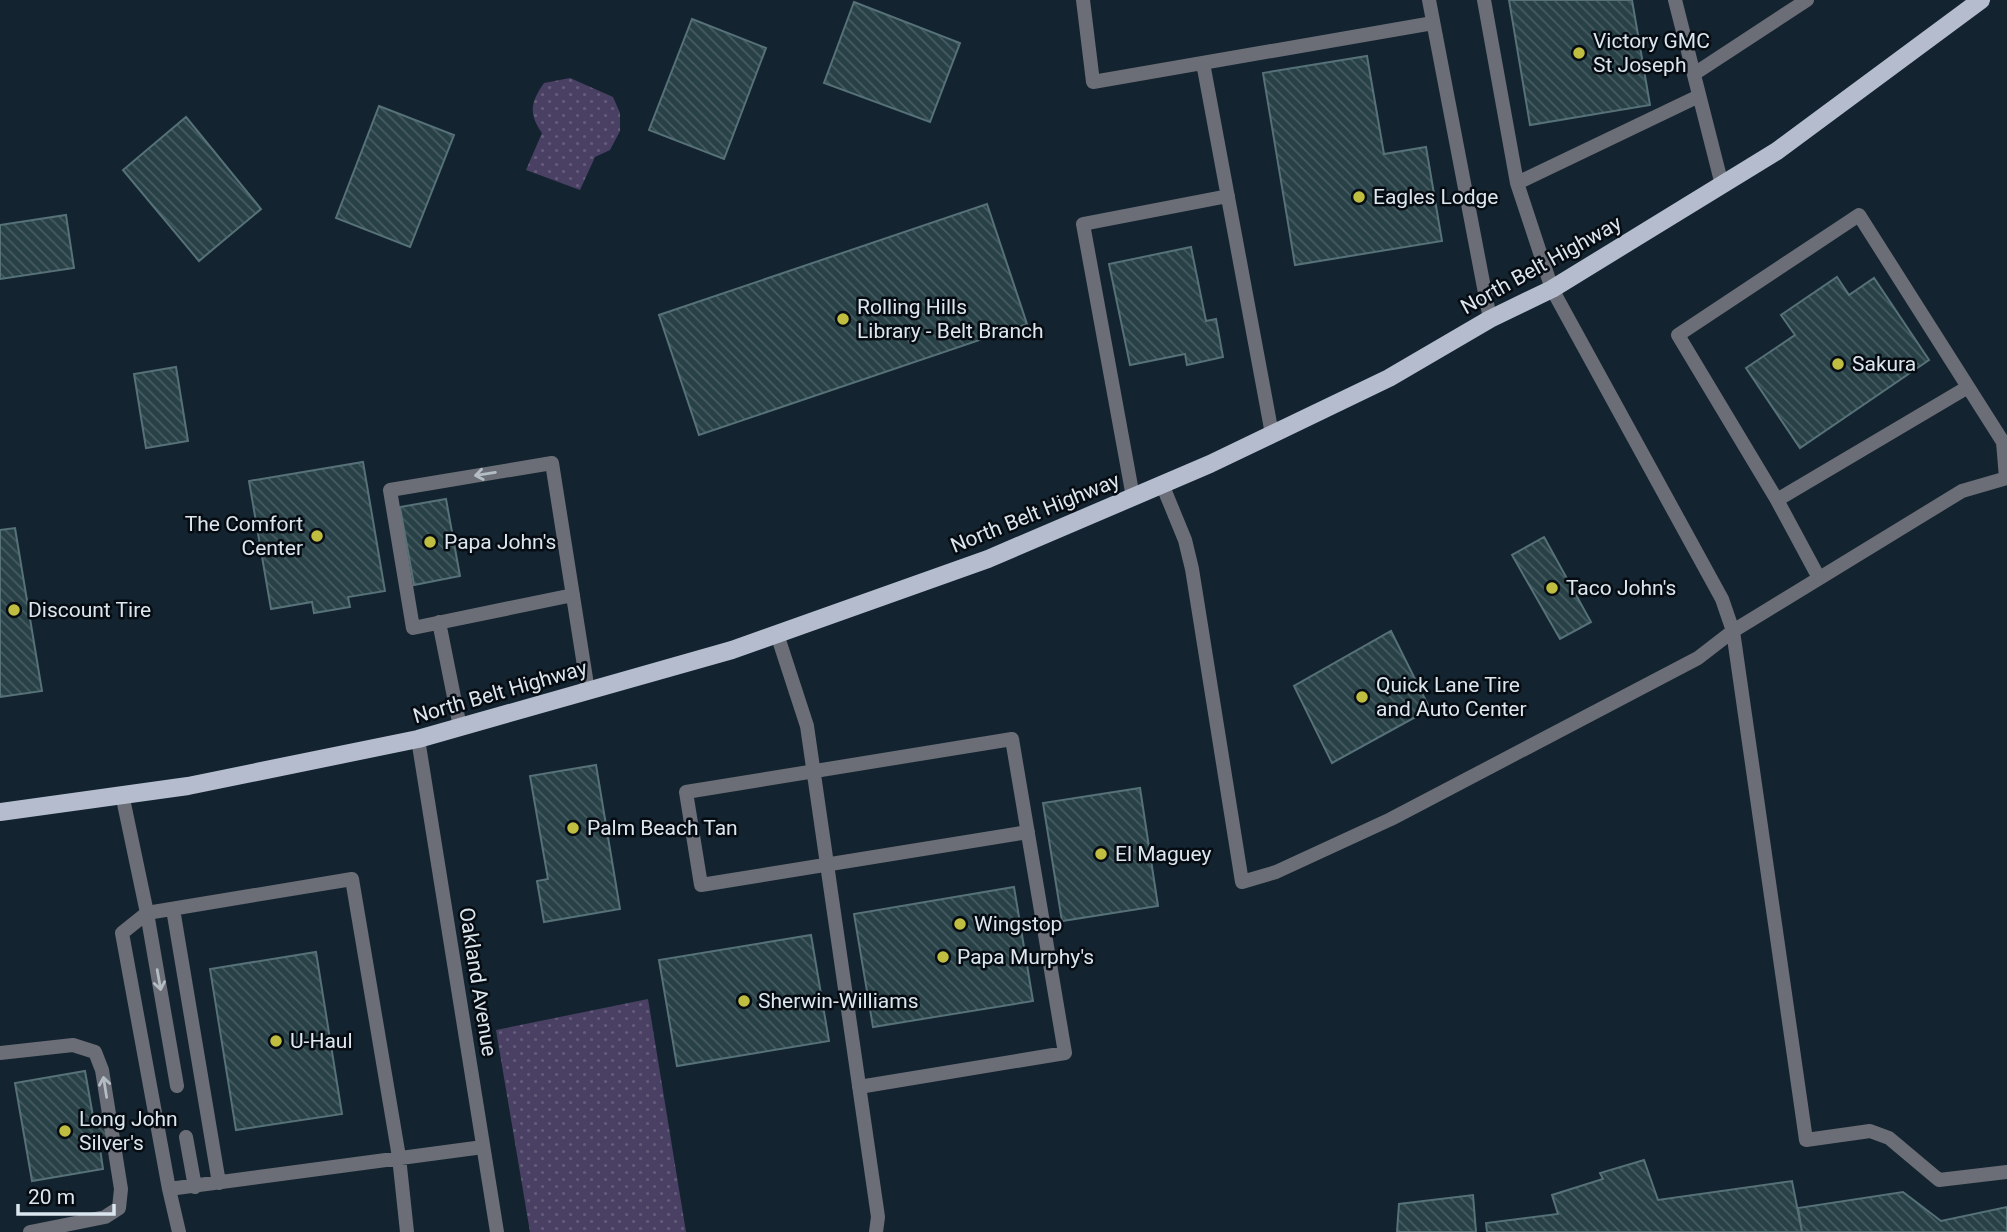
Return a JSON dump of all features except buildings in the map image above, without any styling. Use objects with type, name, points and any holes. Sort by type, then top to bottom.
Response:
[{"type":"main road","name":"North Belt Highway","points":[[0,812],[188,786],[418,739],[777,634],[988,559],[1162,484],[1389,378],[1490,319],[1552,289],[1777,151],[1981,0]]},
{"type":"street","points":[[1083,0],[1093,82],[1433,23]]},
{"type":"street","points":[[1429,0],[1490,319]]},
{"type":"street","points":[[1484,0],[1517,183],[1552,289],[1722,599],[1733,631],[1805,1140],[1870,1131],[1889,1138],[1939,1180],[2007,1172]]},
{"type":"street","points":[[1675,0],[1722,185]]},
{"type":"street","points":[[1694,74],[1807,0]]},
{"type":"street","points":[[1203,63],[1272,434]]},
{"type":"street","points":[[1517,183],[1699,96]]},
{"type":"street","points":[[1133,497],[1083,224],[1228,196]]},
{"type":"street","points":[[1162,484],[1185,540],[1192,569],[1242,882],[1276,872],[1391,819],[1698,657],[1733,631],[1962,491],[2007,478],[2003,442],[1859,215],[1678,335],[1777,500],[1819,578]]},
{"type":"street","points":[[1777,500],[1968,387]]},
{"type":"street","points":[[573,595],[413,628],[390,490],[552,463],[573,595],[588,691]]},
{"type":"street","points":[[439,622],[460,727]]},
{"type":"street","points":[[777,634],[807,726],[878,1217],[876,1232]]},
{"type":"street","name":"Oakland Avenue","points":[[418,739],[497,1232]]},
{"type":"street","points":[[859,1087],[1065,1053],[1028,832],[1012,739],[686,792],[701,885],[1028,832]]},
{"type":"street","points":[[122,794],[147,913],[177,1086]]},
{"type":"street","points":[[179,1232],[122,933],[147,913],[352,879],[399,1157],[407,1232]]},
{"type":"street","points":[[173,909],[219,1183]]},
{"type":"street","points":[[0,1053],[73,1045],[94,1052],[102,1070],[121,1189],[119,1208],[105,1217],[30,1232]]},
{"type":"street","points":[[186,1137],[195,1187]]},
{"type":"street","points":[[169,1189],[483,1147]]},
{"type":"shaded area","points":[[570,78],[613,97],[620,113],[620,131],[610,150],[595,157],[580,190],[526,170],[542,133],[533,113],[536,96],[544,83]]},
{"type":"shaded area","points":[[648,999],[686,1232],[530,1232],[496,1030]]},
{"type":"place","name":"Victory GMC St Joseph","points":[[1579,53]]},
{"type":"place","name":"Eagles Lodge","points":[[1359,197]]},
{"type":"place","name":"Rolling Hills Library - Belt Branch","points":[[843,319]]},
{"type":"place","name":"Sakura","points":[[1838,364]]},
{"type":"place","name":"The Comfort Center","points":[[317,536]]},
{"type":"place","name":"Papa John's","points":[[430,542]]},
{"type":"place","name":"Taco John's","points":[[1552,588]]},
{"type":"place","name":"Discount Tire","points":[[14,610]]},
{"type":"place","name":"Quick Lane Tire and Auto Center","points":[[1362,697]]},
{"type":"place","name":"Palm Beach Tan","points":[[573,828]]},
{"type":"place","name":"El Maguey","points":[[1101,854]]},
{"type":"place","name":"Wingstop","points":[[960,924]]},
{"type":"place","name":"Papa Murphy's","points":[[943,957]]},
{"type":"place","name":"Sherwin-Williams","points":[[744,1001]]},
{"type":"place","name":"U-Haul","points":[[276,1041]]},
{"type":"place","name":"Long John Silver's","points":[[65,1131]]}]
